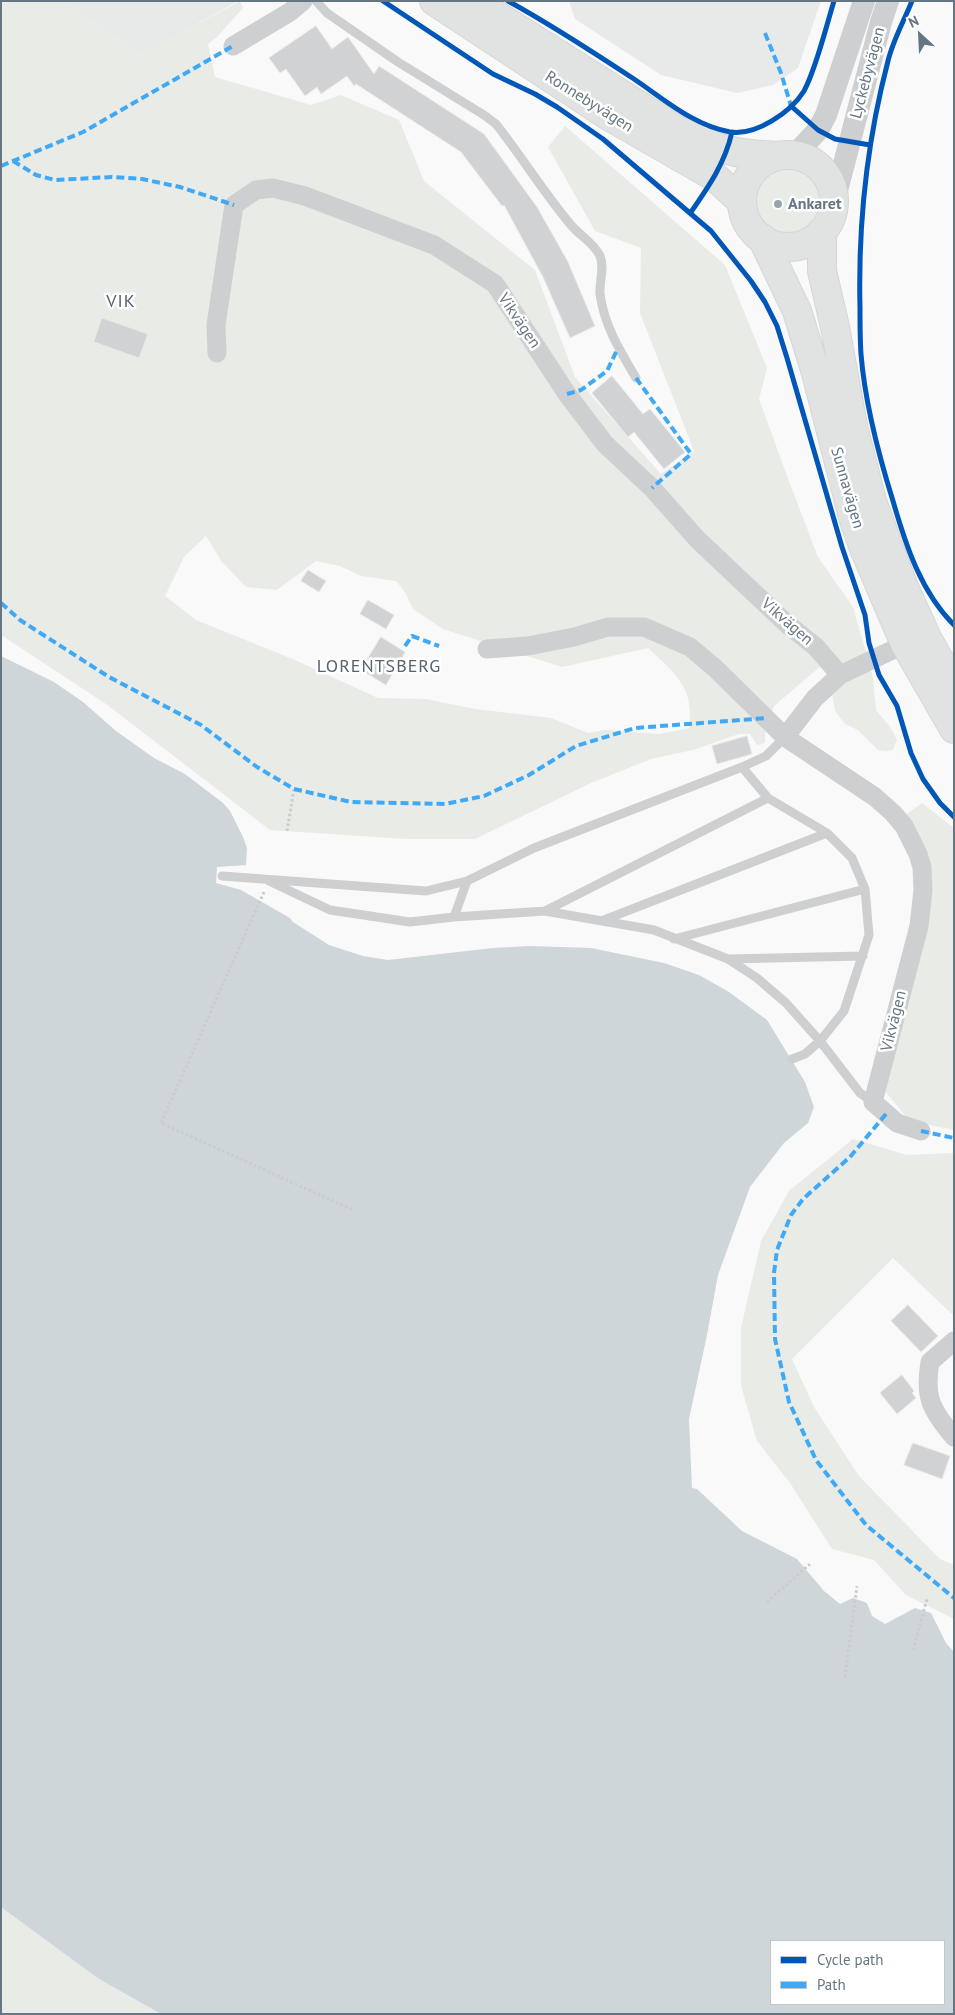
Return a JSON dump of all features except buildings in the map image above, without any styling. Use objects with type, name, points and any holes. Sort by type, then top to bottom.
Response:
[{"type":"highway","name":"Ronnebyvägen","points":[[434,1],[607,114],[715,178],[742,202]]},
{"type":"highway","name":"Ronnebyvägen","points":[[474,1],[670,124],[696,138],[728,150],[787,156]]},
{"type":"highway","points":[[787,156],[807,159],[823,171],[832,189],[834,202],[829,221],[822,231],[811,240],[797,246],[782,246],[762,238],[748,223],[742,202],[744,190],[751,174],[760,165],[787,156]]},
{"type":"highway","name":"Sunnavägen","points":[[822,231],[822,271],[835,327],[852,426],[875,510],[900,577],[928,638],[954,686]]},
{"type":"highway","name":"Sunnavägen","points":[[762,238],[798,311],[854,517],[877,580],[905,644],[954,729]]},
{"type":"street","points":[[233,46],[290,12],[303,1]]},
{"type":"street","name":"Lyckebyvägen","points":[[787,156],[818,130],[826,114],[864,1]]},
{"type":"street","name":"Lyckebyvägen","points":[[834,202],[888,1]]},
{"type":"street","name":"Vikvägen","points":[[217,352],[216,326],[234,205],[256,190],[273,188],[305,196],[434,245],[495,284],[567,394],[605,444],[652,488],[697,539],[787,624],[816,647],[840,675]]},
{"type":"street","name":"Vikvägen","points":[[487,649],[528,646],[608,628],[644,627],[690,647],[716,669],[786,737],[886,805],[904,826],[912,840],[922,867],[923,890],[919,926],[873,1102]]},
{"type":"street","points":[[786,737],[815,698],[840,675],[905,644]]},
{"type":"street","points":[[873,1102],[897,1123],[921,1131]]},
{"type":"street","points":[[954,1341],[930,1362],[926,1384],[932,1406],[943,1425],[954,1437]]},
{"type":"lane","points":[[316,1],[327,13],[398,62],[496,124],[572,226],[600,256],[602,264],[600,291],[604,315],[618,348],[636,378]]},
{"type":"lane","points":[[222,876],[426,891],[467,881],[534,848],[742,767],[766,756],[786,737]]},
{"type":"lane","points":[[742,767],[768,798],[827,833],[852,858],[865,889],[870,936],[844,1011],[820,1041],[805,1054],[792,1059]]},
{"type":"lane","points":[[545,911],[768,798]]},
{"type":"lane","points":[[604,920],[827,833]]},
{"type":"lane","points":[[264,879],[330,910],[410,922],[545,911],[654,930],[728,959],[757,978],[786,1003],[820,1041],[860,1093],[873,1102]]},
{"type":"lane","points":[[454,917],[467,881]]},
{"type":"lane","points":[[674,939],[865,889]]},
{"type":"lane","points":[[728,959],[863,956]]},
{"type":"path","points":[[286,831],[294,789]]},
{"type":"path","points":[[264,892],[161,1124],[353,1210]]},
{"type":"path","points":[[767,1602],[810,1564]]},
{"type":"path","points":[[845,1677],[857,1586]]},
{"type":"path","points":[[913,1650],[927,1599]]},
{"type":"shaded area","points":[[1,1],[62,1],[143,53],[240,1],[243,8],[218,36],[208,44],[215,77],[311,105],[341,95],[399,120],[424,181],[535,270],[575,377],[661,474],[694,451],[640,313],[641,248],[595,231],[548,147],[565,126],[725,265],[767,368],[759,399],[818,557],[853,607],[873,677],[876,710],[891,728],[897,740],[893,750],[878,750],[858,730],[845,724],[835,711],[832,694],[841,684],[822,665],[774,706],[765,734],[765,743],[757,745],[750,734],[739,734],[693,750],[651,759],[591,783],[475,839],[406,839],[270,830],[106,704],[1,635]],"holes":[[[206,536],[222,562],[246,587],[277,590],[316,561],[340,566],[361,576],[396,581],[405,592],[413,609],[443,629],[562,667],[648,648],[667,665],[681,682],[689,702],[689,728],[659,734],[605,730],[588,733],[551,718],[475,709],[426,699],[378,698],[295,660],[196,620],[165,596],[184,557]]]},
{"type":"shaded area","points":[[62,1],[238,1],[143,54]]},
{"type":"shaded area","points":[[569,1],[821,1],[798,68],[773,85],[737,93],[661,75],[575,19]]},
{"type":"shaded area","points":[[794,167],[812,176],[819,187],[821,200],[819,213],[812,224],[801,231],[782,233],[764,224],[757,213],[755,194],[764,176],[775,169]]},
{"type":"shaded area","points":[[1,656],[54,682],[83,702],[116,731],[154,758],[185,774],[223,803],[230,811],[243,837],[247,848],[246,865],[217,867],[216,883],[241,890],[290,918],[293,922],[329,945],[363,956],[388,960],[493,948],[530,946],[591,948],[664,963],[699,975],[729,992],[767,1020],[805,1082],[814,1107],[808,1123],[784,1143],[750,1187],[718,1275],[689,1419],[692,1488],[697,1489],[742,1531],[797,1559],[824,1591],[840,1604],[853,1598],[867,1603],[872,1616],[885,1624],[915,1608],[931,1613],[946,1643],[954,1652],[954,2014],[161,2014],[99,1979],[1,1907]]},
{"type":"shaded area","points":[[922,803],[954,828],[954,1130],[909,1121],[882,1087],[926,928],[905,815]]},
{"type":"shaded area","points":[[853,1139],[907,1155],[954,1153],[954,1316],[893,1258],[792,1359],[814,1407],[859,1476],[940,1559],[954,1565],[954,1619],[906,1595],[874,1560],[832,1549],[790,1483],[757,1441],[741,1386],[741,1328],[761,1241],[789,1191]]},
{"type":"shaded area","points":[[1,1907],[99,1979],[161,2014],[1,2014]]},
{"type":"marked path","points":[[765,33],[781,73],[791,106],[794,109]]},
{"type":"marked path","points":[[1,166],[83,132],[233,46]]},
{"type":"marked path","points":[[13,161],[36,175],[55,180],[112,177],[142,179],[180,187],[234,205]]},
{"type":"marked path","points":[[567,394],[581,390],[607,371],[618,348]]},
{"type":"marked path","points":[[636,378],[691,454],[652,488]]},
{"type":"marked path","points":[[1,603],[20,620],[109,677],[201,725],[257,767],[294,789],[351,802],[445,804],[484,796],[529,775],[576,746],[635,728],[767,718]]},
{"type":"marked path","points":[[405,646],[412,636],[439,646]]},
{"type":"marked path","points":[[886,1114],[850,1157],[803,1199],[791,1215],[777,1250],[774,1273],[775,1339],[789,1402],[816,1460],[866,1525],[954,1598]]},
{"type":"marked path","points":[[921,1131],[954,1138]]},
{"type":"cycle path","points":[[383,1],[493,74],[535,94],[603,139],[711,231],[751,281],[765,302],[777,326],[842,547],[865,615],[869,643],[879,675],[897,706],[911,753],[923,779],[940,803],[954,817]]},
{"type":"cycle path","points":[[508,1],[588,49],[692,118],[717,129],[730,132],[751,130],[772,121],[791,107],[798,99],[804,91],[817,60],[834,1]]},
{"type":"cycle path","points":[[912,1],[890,53],[869,152],[862,214],[860,277],[861,354],[873,428],[903,535],[916,568],[932,598],[954,625]]},
{"type":"cycle path","points":[[791,106],[818,130],[835,139],[870,145]]},
{"type":"cycle path","points":[[691,212],[721,164],[732,132]]},
{"type":"place","name":"Ankaret","points":[[778,204]]},
{"type":"district","name":"VIK","points":[[121,302]]},
{"type":"district","name":"LORENTSBERG","points":[[379,667]]}]
